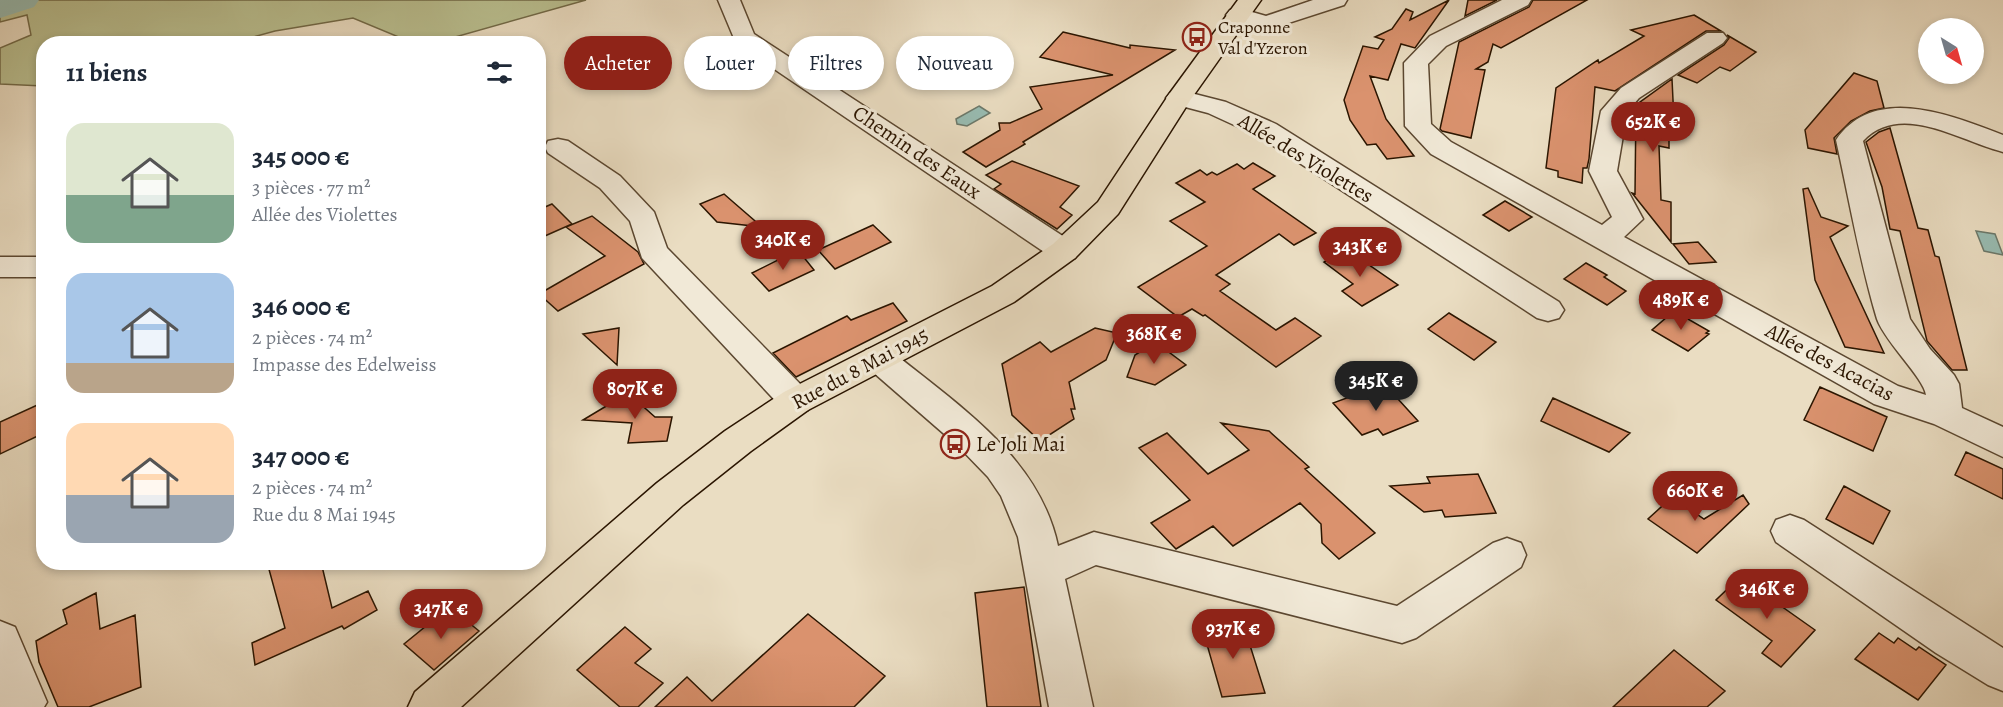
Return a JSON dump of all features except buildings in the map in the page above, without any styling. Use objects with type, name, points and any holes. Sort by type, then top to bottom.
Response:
[{"type":"main road","name":"Rue du 8 Mai 1945","points":[[430,707],[670,494],[738,441],[796,401],[1003,294],[1064,251],[1108,208],[1179,98],[1244,8]]},
{"type":"street","name":"Chemin des Eaux","points":[[729,0],[744,38],[1064,251]]},
{"type":"street","points":[[1244,8],[1267,23],[1336,0]]},
{"type":"street","name":"Allée des Acacias","points":[[1520,0],[1438,41],[1416,63],[1418,126],[1442,148],[1886,395],[1946,415],[2003,443]]},
{"type":"street","points":[[1604,238],[1628,219],[1603,171],[1614,111],[1630,93],[1714,38]]},
{"type":"street","name":"Allée des Violettes","points":[[1179,98],[1217,107],[1267,130],[1548,310]]},
{"type":"street","points":[[1946,415],[1942,384],[1918,357],[1894,321],[1849,140],[1867,123],[1894,115],[1933,120],[2003,144]]},
{"type":"street","points":[[558,147],[610,182],[631,204],[644,218],[653,251],[796,401]]},
{"type":"street","points":[[0,267],[36,267]]},
{"type":"street","points":[[878,358],[970,436],[1001,467],[1017,489],[1037,537],[1071,707]]},
{"type":"street","points":[[1790,531],[1951,640],[2003,671]]},
{"type":"street","points":[[1043,571],[1094,548],[1402,625],[1507,555]]},
{"type":"street","points":[[0,640],[26,702],[16,707]]},
{"type":"green space","points":[[0,0],[586,0],[459,36],[396,36],[353,18],[257,36],[36,36],[36,86],[0,84],[0,48],[31,35],[27,15],[0,22]]},
{"type":"water","points":[[979,106],[990,113],[967,126],[957,124],[956,119]]},
{"type":"water","points":[[1976,231],[1995,234],[2003,255],[1984,251]]},
{"type":"waterway","points":[[0,7],[22,0]]},
{"type":"place","name":"Craponne Val d'Yzeron","points":[[1197,37]]},
{"type":"place","name":"Le Joli Mai","points":[[955,444]]}]
